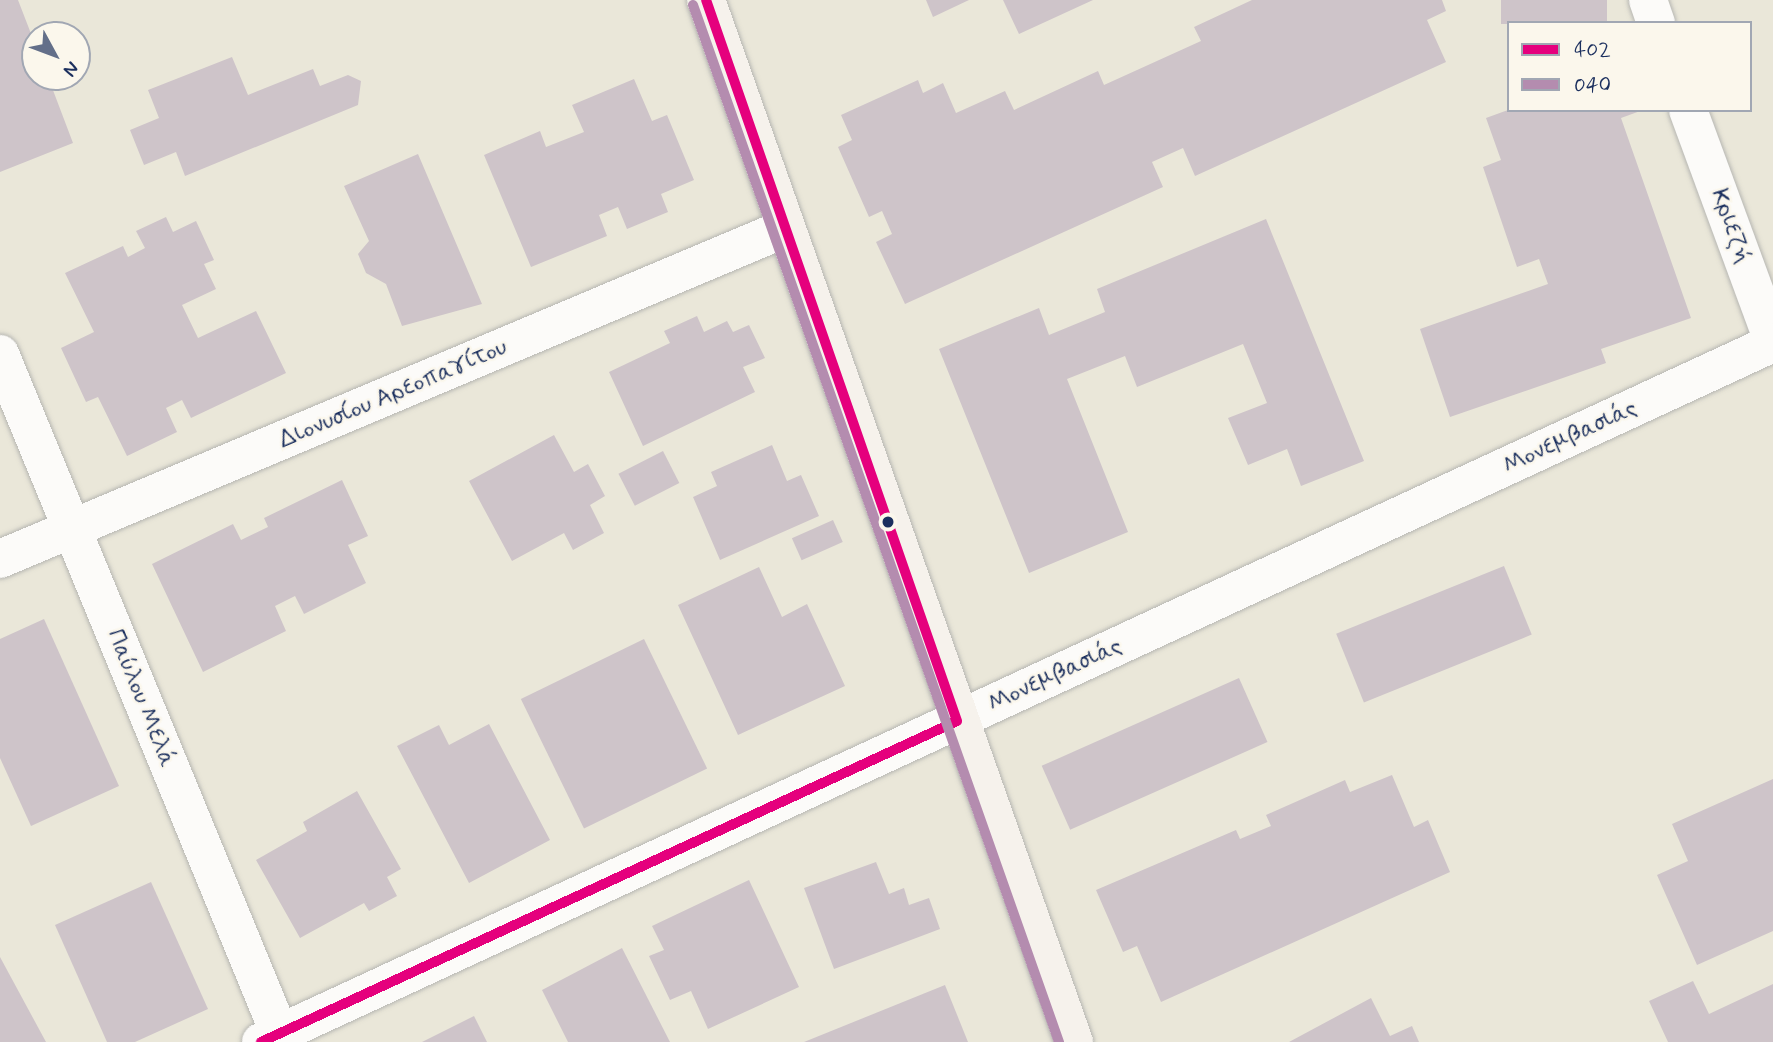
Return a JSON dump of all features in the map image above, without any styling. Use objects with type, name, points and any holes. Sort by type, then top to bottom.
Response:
[{"type":"street","points":[[706,0],[957,721],[1074,1042]]},
{"type":"street","points":[[1648,0],[1655,21]]},
{"type":"street","name":"Κριεζή","points":[[1689,112],[1773,342]]},
{"type":"street","name":"Διονυσίου Αρεοπαγίτου","points":[[0,559],[786,228]]},
{"type":"street","name":"Μονεμβασιάς","points":[[274,1039],[1773,342]]},
{"type":"street","name":"Παύλου Μελά","points":[[0,354],[274,1039]]},
{"type":"building","points":[[0,0],[18,0],[26,21],[21,21],[21,91],[53,91],[73,143],[0,172]]},
{"type":"building","points":[[926,0],[969,0],[933,17]]},
{"type":"building","points":[[1003,0],[1093,0],[1019,34]]},
{"type":"building","points":[[1252,0],[1442,0],[1446,11],[1427,20],[1446,62],[1195,176],[1183,148],[1152,162],[1163,187],[905,304],[876,242],[892,234],[882,211],[869,217],[838,147],[852,140],[841,115],[918,80],[923,93],[943,83],[956,113],[1005,91],[1014,110],[1098,71],[1104,85],[1201,41],[1194,27]]},
{"type":"building","points":[[1501,0],[1607,0],[1607,21],[1507,21],[1507,24],[1501,24]]},
{"type":"building","points":[[232,57],[248,95],[313,69],[320,86],[348,75],[361,81],[358,105],[185,176],[176,152],[144,165],[130,130],[159,118],[148,90]]},
{"type":"building","points":[[634,79],[652,121],[667,115],[694,180],[661,194],[668,212],[627,229],[618,207],[599,215],[607,236],[531,267],[484,155],[540,131],[546,147],[584,132],[572,105]]},
{"type":"building","points":[[1507,110],[1638,112],[1621,118],[1691,318],[1601,349],[1606,363],[1450,417],[1420,329],[1548,284],[1539,259],[1517,267],[1483,167],[1501,160],[1486,118]]},
{"type":"building","points":[[418,154],[482,304],[402,326],[386,284],[366,273],[358,254],[369,241],[344,186]]},
{"type":"building","points":[[166,217],[173,232],[196,221],[214,260],[204,264],[216,289],[182,305],[198,338],[256,311],[286,373],[191,418],[182,400],[166,408],[177,432],[127,456],[98,397],[86,402],[61,348],[94,332],[65,273],[123,246],[128,257],[145,248],[136,231]]},
{"type":"building","points":[[1266,219],[1364,461],[1301,486],[1287,449],[1248,465],[1228,418],[1267,403],[1243,344],[1137,387],[1125,356],[1067,379],[1128,532],[1029,573],[939,349],[1039,308],[1049,335],[1105,312],[1097,289]]},
{"type":"building","points":[[697,316],[704,332],[727,321],[733,332],[749,325],[765,358],[743,367],[755,392],[643,446],[609,372],[670,343],[664,331]]},
{"type":"building","points":[[554,435],[574,472],[588,464],[605,496],[590,505],[604,533],[573,550],[564,533],[512,561],[469,481]]},
{"type":"building","points":[[772,445],[787,481],[801,475],[819,516],[720,560],[693,497],[717,486],[711,472]]},
{"type":"building","points":[[663,451],[679,483],[635,506],[618,474]]},
{"type":"building","points":[[342,480],[368,536],[348,545],[366,583],[304,614],[295,596],[275,606],[286,631],[203,672],[152,564],[233,524],[241,540],[268,527],[264,518]]},
{"type":"building","points":[[833,520],[843,542],[802,560],[792,538]]},
{"type":"building","points":[[1504,566],[1532,635],[1364,702],[1336,634]]},
{"type":"building","points":[[759,567],[782,617],[807,604],[845,686],[738,735],[678,605]]},
{"type":"building","points":[[44,619],[119,786],[31,826],[0,758],[0,639]]},
{"type":"building","points":[[644,639],[707,768],[584,828],[521,699]]},
{"type":"building","points":[[1239,678],[1267,742],[1070,830],[1042,766]]},
{"type":"building","points":[[489,724],[550,840],[469,883],[397,746],[439,725],[449,745]]},
{"type":"building","points":[[1392,775],[1414,827],[1428,820],[1450,872],[1161,1002],[1137,946],[1123,952],[1096,890],[1236,830],[1240,839],[1271,826],[1266,815],[1345,780],[1350,792]]},
{"type":"building","points":[[1773,779],[1773,931],[1697,965],[1657,875],[1688,861],[1672,824]]},
{"type":"building","points":[[357,791],[401,869],[387,877],[397,896],[369,911],[364,903],[300,938],[256,860],[307,831],[303,822]]},
{"type":"building","points":[[876,862],[889,894],[904,888],[909,905],[929,898],[940,929],[834,969],[804,888]]},
{"type":"building","points":[[749,880],[799,987],[708,1029],[691,991],[670,1000],[649,956],[664,950],[652,926]]},
{"type":"building","points":[[151,882],[208,1009],[135,1042],[107,1042],[55,925]]},
{"type":"building","points":[[622,948],[670,1042],[568,1042],[542,990]]},
{"type":"building","points":[[0,957],[46,1042],[0,1042]]},
{"type":"building","points":[[1693,981],[1709,1014],[1773,984],[1773,1042],[1668,1042],[1649,1001]]},
{"type":"building","points":[[945,985],[968,1042],[804,1042]]},
{"type":"building","points":[[1371,998],[1390,1036],[1412,1026],[1419,1042],[1289,1042]]},
{"type":"building","points":[[474,1016],[487,1042],[422,1042]]},
{"type":"transit line","name":"402","points":[[261,1042],[957,721],[706,0]]},
{"type":"transit line","name":"040","points":[[693,5],[1059,1042]]}]
